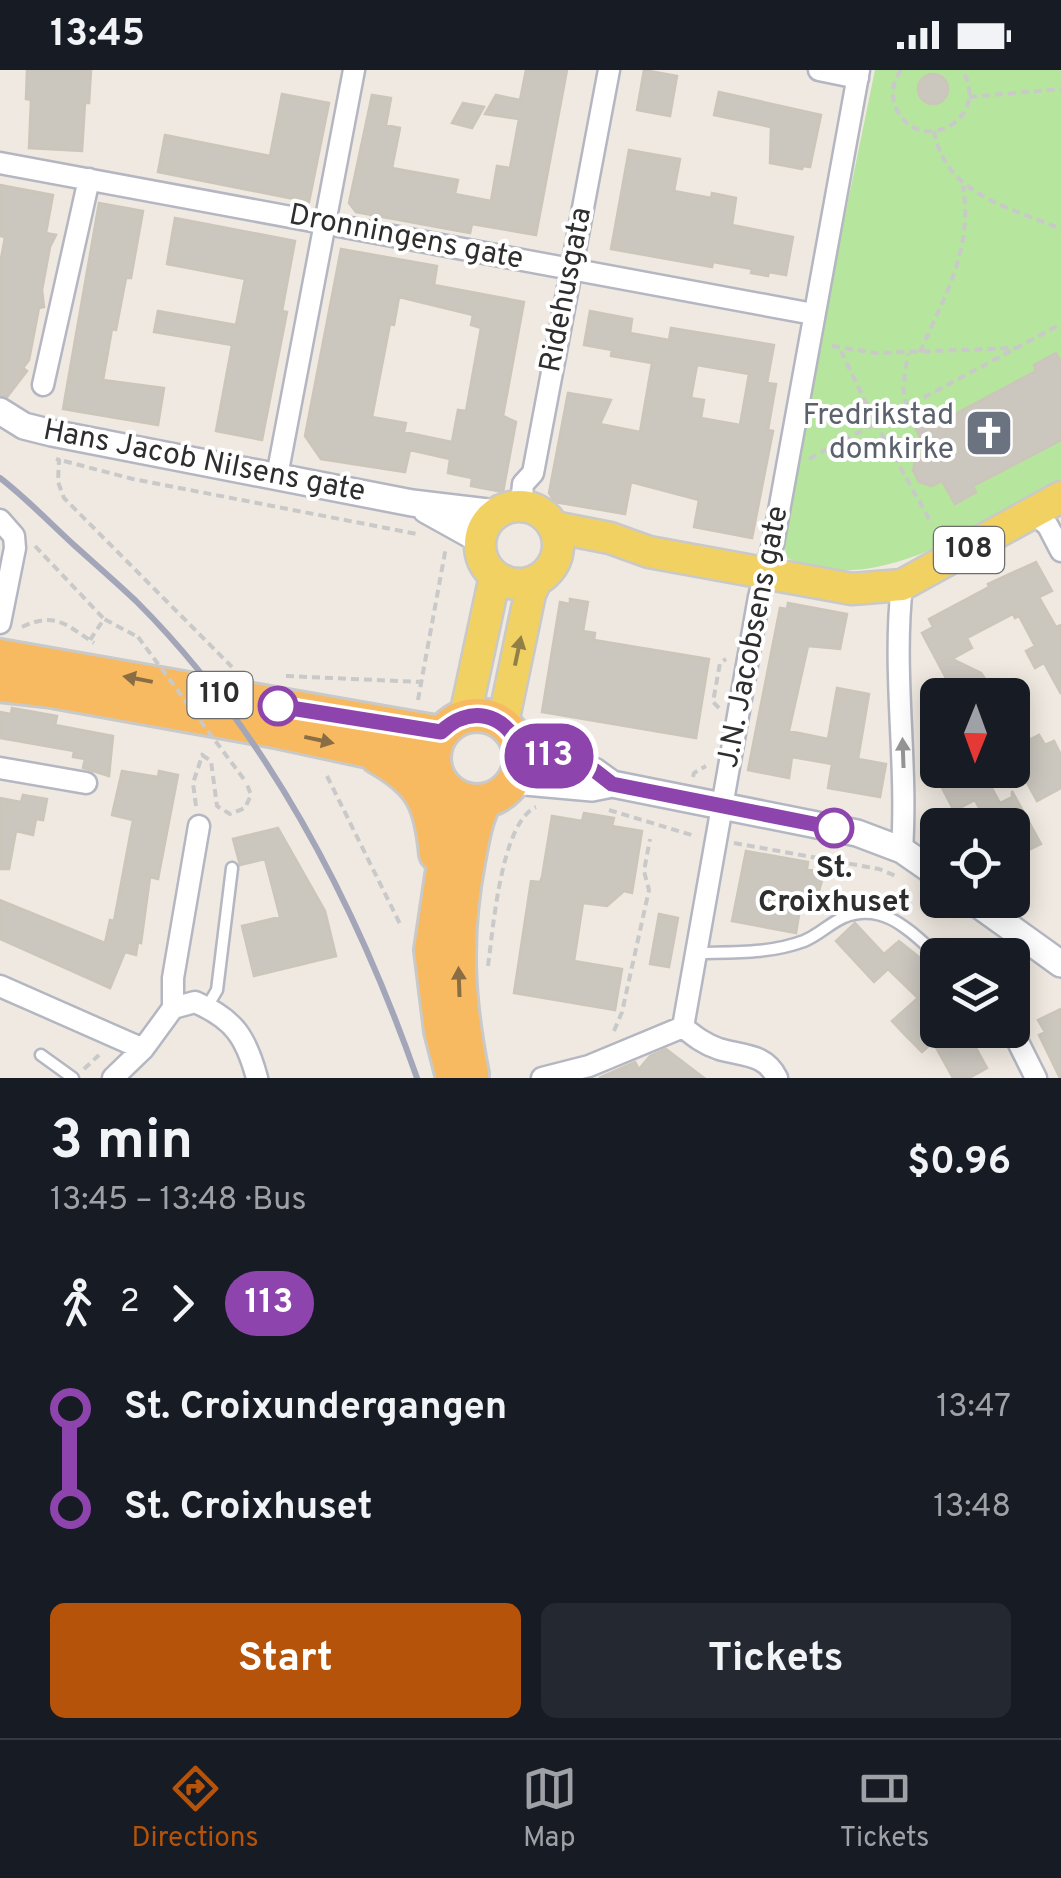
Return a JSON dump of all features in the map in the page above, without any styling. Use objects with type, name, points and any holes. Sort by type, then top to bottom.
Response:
[{"type":"highway","name":"110","points":[[4,637],[453,724]]},
{"type":"highway","name":"110","points":[[0,684],[274,731],[434,765]]},
{"type":"highway","points":[[485,715],[512,736],[520,765],[514,781],[502,794],[470,798],[440,782],[434,748],[453,724],[485,715]]},
{"type":"highway","name":"110","points":[[364,750],[401,771],[428,807],[434,822],[440,892]]},
{"type":"highway","name":"110","points":[[454,1078],[438,1013],[431,950],[440,892],[470,798]]},
{"type":"highway","points":[[470,798],[474,832],[457,941],[460,999],[473,1078]]},
{"type":"main road","name":"108","points":[[508,510],[540,512],[556,540],[610,538],[649,552],[852,589],[902,586],[1061,497]]},
{"type":"main road","points":[[508,510],[485,526],[480,554],[494,576],[515,584],[536,581]]},
{"type":"main road","points":[[512,736],[530,594],[536,581],[550,569],[556,540]]},
{"type":"main road","points":[[453,724],[494,576]]},
{"type":"street","points":[[277,476],[354,70]]},
{"type":"street","name":"Ridehusgata","points":[[508,510],[533,473],[609,70]]},
{"type":"street","points":[[819,70],[859,74]]},
{"type":"street","name":"J.N. Jacobsens gate","points":[[683,1027],[859,74]]},
{"type":"street","name":"Dronningens gate","points":[[0,163],[813,314]]},
{"type":"street","points":[[43,386],[89,180]]},
{"type":"street","name":"Hans Jacob Nilsens gate","points":[[0,411],[24,426],[52,434],[412,503],[508,510]]},
{"type":"street","name":"Hans Jacob Nilsens gate","points":[[412,503],[480,540]]},
{"type":"street","points":[[1034,512],[1048,526],[1061,550]]},
{"type":"street","points":[[4,637],[15,548],[7,528]]},
{"type":"street","points":[[902,586],[902,850]]},
{"type":"street","points":[[512,736],[594,770],[612,784]]},
{"type":"street","points":[[0,768],[86,783]]},
{"type":"street","points":[[514,781],[592,788],[612,784],[857,833],[902,850],[920,873]]},
{"type":"street","points":[[114,1078],[143,1049],[172,1008],[173,978],[199,826]]},
{"type":"street","points":[[978,918],[1006,938]]},
{"type":"street","points":[[1030,951],[1061,964]]},
{"type":"street","points":[[0,986],[143,1049]]},
{"type":"street","points":[[172,1008],[195,1002],[220,1013],[238,1030],[257,1078]]},
{"type":"street","points":[[542,1078],[590,1072],[683,1027],[700,1042],[750,1054],[772,1069],[777,1078]]},
{"type":"street","points":[[1021,1048],[1036,1078]]},
{"type":"lane","points":[[207,1007],[217,990],[232,868]]},
{"type":"lane","points":[[695,952],[761,952],[816,936],[840,919],[863,913],[886,916],[920,941]]},
{"type":"lane","points":[[40,1056],[74,1078]]},
{"type":"path","points":[[900,70],[893,88],[896,110],[912,126],[934,131],[958,120],[970,98],[962,70]]},
{"type":"path","points":[[970,98],[1061,89]]},
{"type":"path","points":[[920,352],[965,243],[967,210],[963,186],[937,148],[934,131]]},
{"type":"path","points":[[963,186],[994,203],[1061,229]]},
{"type":"path","points":[[787,462],[800,464],[1061,324]]},
{"type":"path","points":[[809,338],[840,348],[908,353],[1018,348]]},
{"type":"path","points":[[840,348],[876,424],[932,524]]},
{"type":"path","points":[[907,407],[903,388],[908,353]]},
{"type":"path","points":[[47,458],[133,480],[421,534]]},
{"type":"path","points":[[59,460],[58,482],[64,498],[218,650],[234,671],[222,670]]},
{"type":"path","points":[[7,528],[38,548],[104,620],[138,637],[246,782],[251,795],[244,808],[230,814],[217,806],[211,760],[202,755]]},
{"type":"path","points":[[417,705],[446,547],[438,538]]},
{"type":"path","points":[[4,637],[50,618],[102,648]]},
{"type":"path","points":[[90,640],[104,620]]},
{"type":"path","points":[[152,661],[170,664]]},
{"type":"path","points":[[285,676],[421,682]]},
{"type":"path","points":[[199,826],[192,783],[205,737]]},
{"type":"path","points":[[327,776],[401,926]]},
{"type":"path","points":[[486,980],[509,846],[528,810],[546,802]]},
{"type":"path","points":[[602,808],[676,832],[879,869],[904,879]]},
{"type":"path","points":[[676,832],[680,822]]},
{"type":"path","points":[[612,1036],[622,1012],[648,890],[644,870],[650,839]]},
{"type":"path","points":[[74,1078],[117,1038]]},
{"type":"green space","points":[[875,70],[1061,70],[1061,479],[930,550],[857,570],[822,569],[787,558],[784,544],[824,318]]},
{"type":"building","points":[[27,70],[91,70],[82,151],[29,148],[31,100],[26,99]]},
{"type":"building","points":[[526,70],[567,70],[536,235],[472,224],[470,233],[356,212],[349,203],[372,95],[391,98],[386,125],[400,128],[392,168],[458,180],[455,194],[491,201],[497,166],[510,168],[519,119],[485,114],[496,95],[520,100]]},
{"type":"building","points":[[644,70],[677,76],[670,116],[637,110]]},
{"type":"building","points":[[933,74],[944,78],[948,89],[944,100],[933,104],[922,100],[918,89],[922,78]]},
{"type":"building","points":[[719,92],[821,115],[810,167],[770,163],[771,127],[714,115]]},
{"type":"building","points":[[282,94],[329,103],[309,202],[158,172],[165,135],[270,156]]},
{"type":"building","points":[[463,103],[484,107],[472,128],[452,123]]},
{"type":"building","points":[[629,150],[680,159],[674,191],[736,198],[732,225],[793,237],[786,275],[769,272],[768,276],[713,262],[712,267],[611,249]]},
{"type":"building","points":[[0,185],[53,195],[46,233],[56,235],[42,290],[44,307],[39,308],[29,360],[23,368],[27,371],[7,397],[0,395],[0,264],[5,237],[0,236]]},
{"type":"building","points":[[99,203],[143,211],[131,278],[126,278],[116,330],[112,329],[103,380],[164,388],[158,425],[63,409]]},
{"type":"building","points":[[175,218],[295,241],[282,311],[287,312],[262,440],[216,431],[232,345],[154,332],[158,311],[236,325],[245,279],[167,264]]},
{"type":"building","points":[[341,249],[437,266],[434,285],[524,302],[503,416],[516,422],[503,492],[471,486],[472,478],[448,473],[450,459],[410,450],[405,472],[321,459],[305,436]],"holes":[[[399,297],[473,315],[471,325],[481,328],[466,411],[458,410],[452,442],[404,432],[406,423],[372,417]]]},
{"type":"building","points":[[590,311],[632,319],[630,333],[669,340],[671,328],[774,345],[767,383],[776,384],[768,430],[773,431],[752,538],[694,527],[699,500],[631,482],[625,514],[555,502],[549,493],[568,393],[611,400],[600,424],[640,432],[652,363],[611,356],[612,350],[584,345]],"holes":[[[697,365],[749,374],[740,425],[701,418],[704,400],[691,398]]]},
{"type":"building","name":"Fredrikstad domkirke","points":[[1056,353],[1061,363],[1061,440],[973,486],[976,492],[955,504],[942,481],[932,486],[919,482],[913,470],[916,457],[927,451],[915,427],[936,416],[940,422],[1036,371],[1034,365]]},
{"type":"building","points":[[1036,562],[1052,591],[1039,597],[1056,627],[1061,625],[1061,694],[1044,663],[1035,668],[1026,651],[1035,646],[1019,616],[1015,618],[1013,614],[967,638],[972,648],[952,659],[984,678],[946,678],[922,633],[933,627],[929,619],[989,587],[988,584]]},
{"type":"building","points":[[570,599],[588,602],[583,631],[595,633],[594,640],[709,659],[696,738],[542,712],[560,602],[570,604]]},
{"type":"building","points":[[788,603],[847,614],[840,649],[808,646],[789,731],[828,739],[837,688],[869,694],[858,759],[886,764],[880,797],[828,788],[832,764],[792,757],[789,778],[748,770],[780,608],[787,609]]},
{"type":"building","points":[[12,708],[57,716],[55,725],[113,736],[109,776],[83,768],[85,759],[73,757],[74,751],[0,738],[0,712],[11,714]]},
{"type":"building","points":[[1039,735],[1045,745],[1054,741],[1061,755],[1061,788],[1037,801],[1030,788],[1030,740]]},
{"type":"building","points":[[122,771],[158,777],[159,771],[178,775],[158,879],[150,877],[141,943],[138,942],[136,955],[125,952],[110,988],[0,939],[0,900],[105,943],[110,920],[114,921],[133,820],[112,815]]},
{"type":"building","points":[[942,788],[992,788],[1000,803],[1012,797],[1012,791],[1021,808],[979,808],[975,800],[952,808]]},
{"type":"building","points":[[23,795],[47,799],[43,820],[36,819],[33,835],[16,831],[9,869],[0,869],[0,798],[21,802]]},
{"type":"building","points":[[584,813],[614,818],[612,826],[642,831],[632,893],[624,891],[607,906],[583,903],[574,961],[622,969],[615,1010],[514,993],[531,881],[540,882],[542,877],[552,816],[582,821]]},
{"type":"building","points":[[1030,824],[1041,844],[1030,849]]},
{"type":"building","points":[[278,828],[325,911],[336,956],[254,976],[242,926],[280,917],[265,859],[240,865],[233,839]]},
{"type":"building","points":[[746,851],[808,862],[807,869],[824,873],[815,906],[801,903],[796,933],[732,921]]},
{"type":"building","points":[[659,914],[678,918],[669,967],[650,964]]},
{"type":"building","points":[[855,923],[884,954],[899,941],[920,958],[920,1048],[926,1048],[922,1052],[892,1021],[918,998],[888,969],[874,982],[836,941]]},
{"type":"building","points":[[1061,1009],[1060,1078],[1039,1035],[1045,1032],[1038,1020]]},
{"type":"building","points":[[936,1048],[976,1048],[987,1068],[969,1078],[953,1078]]},
{"type":"building","points":[[666,1049],[704,1078],[599,1078],[635,1062],[639,1069],[650,1056]]},
{"type":"railway","points":[[0,478],[136,601],[183,652],[267,764],[336,885],[393,1013],[417,1078]]},
{"type":"bus line","name":"113","points":[[278,706],[441,732],[465,716],[485,715],[503,723],[520,748],[594,770],[612,784],[834,828]]},
{"type":"place","name":"Fredrikstad domkirke","points":[[989,433]]},
{"type":"place","name":"St. Croixhuset","points":[[834,828]]}]
